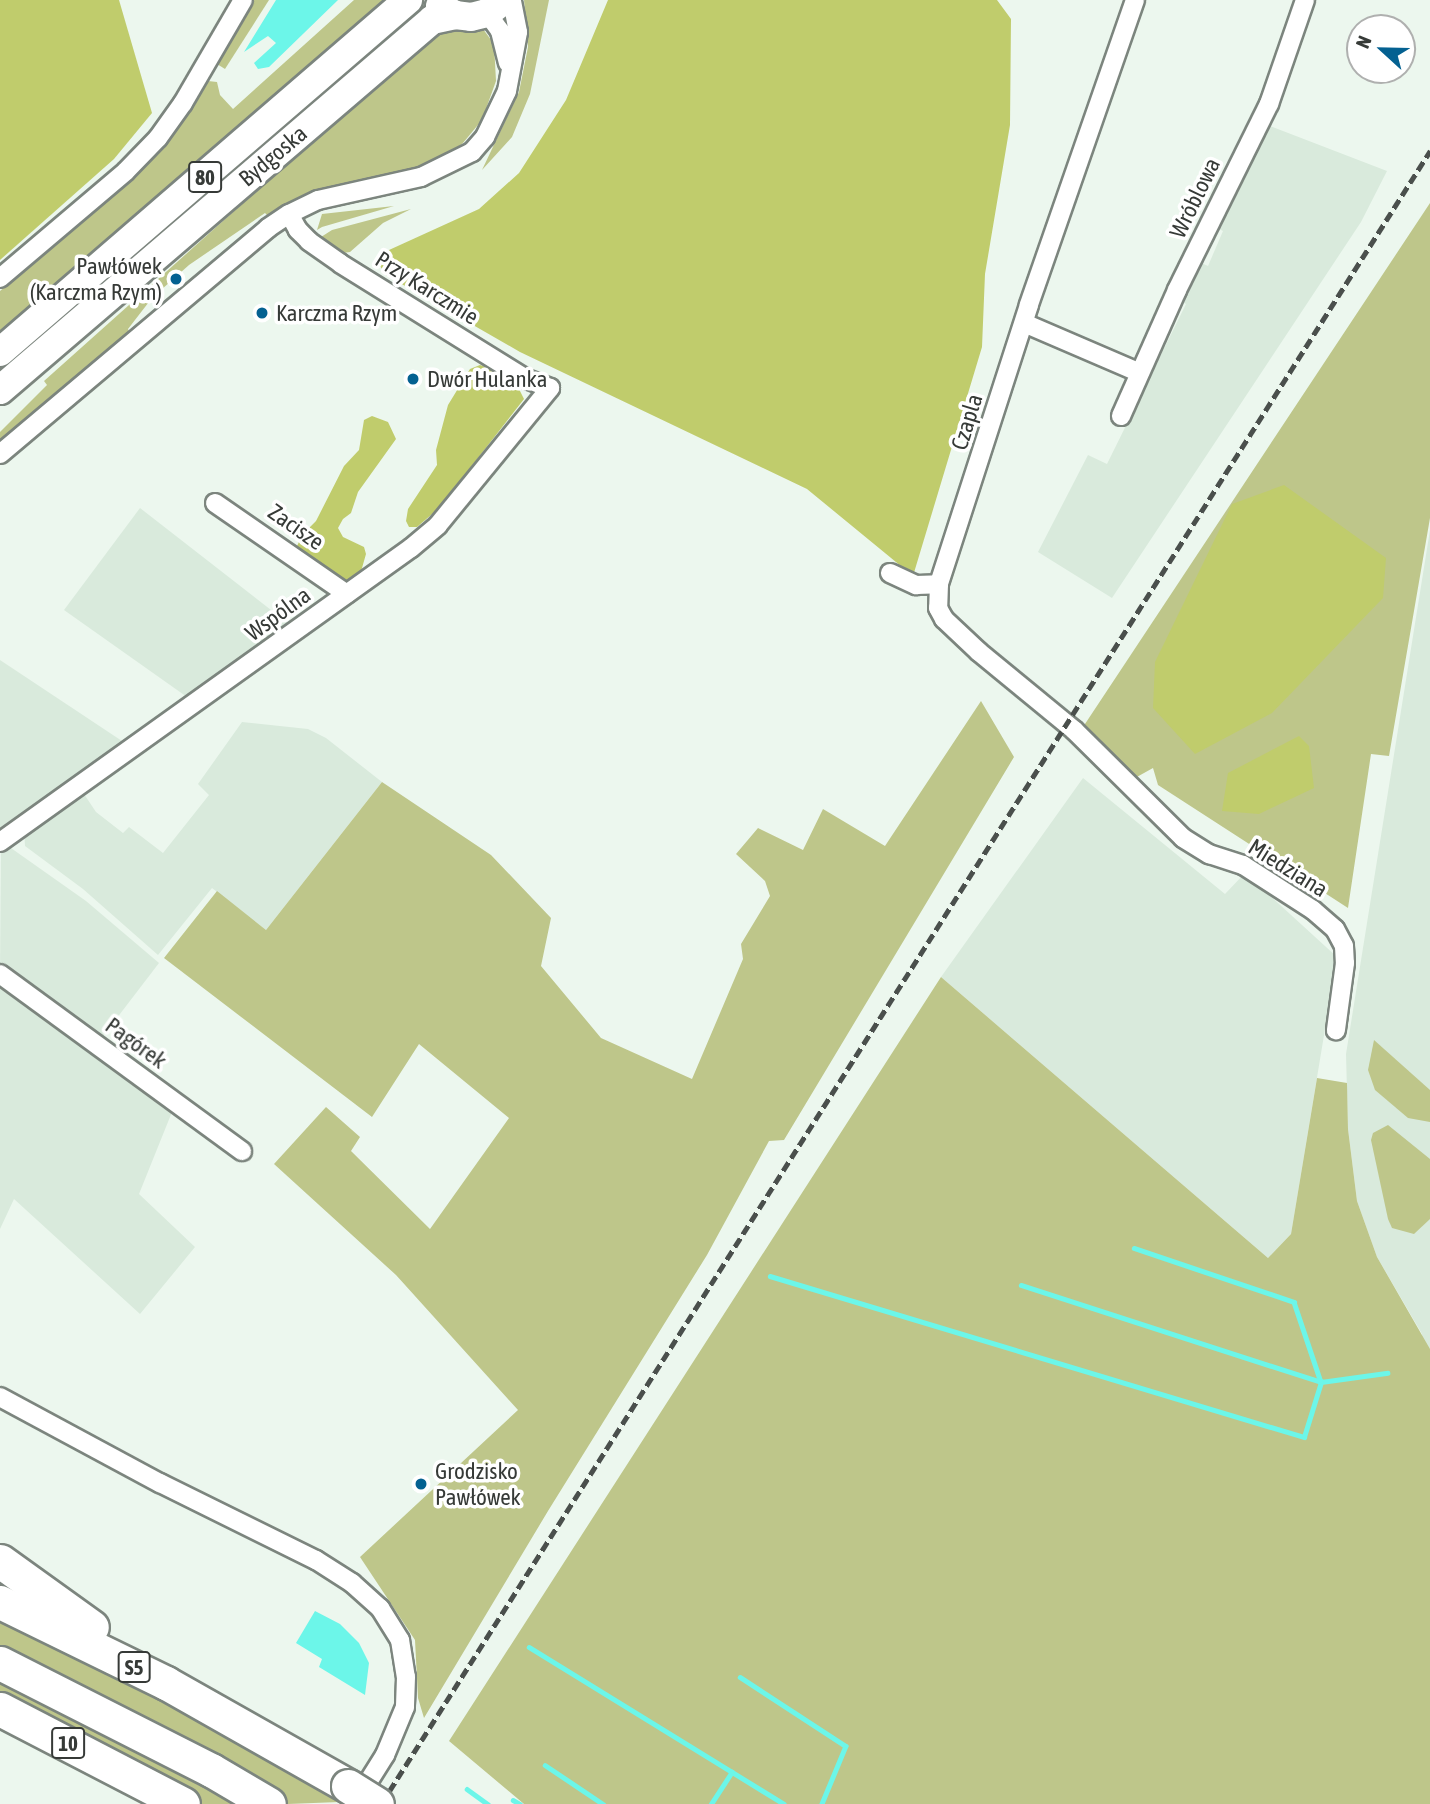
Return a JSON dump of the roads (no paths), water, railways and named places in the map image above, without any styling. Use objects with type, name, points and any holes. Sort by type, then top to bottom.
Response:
[{"type":"highway","points":[[0,1561],[42,1594],[95,1629],[171,1671],[265,1737]]},
{"type":"highway","name":"S5","points":[[0,1602],[139,1670],[265,1737],[351,1795],[377,1804]]},
{"type":"highway","name":"S5","points":[[0,1663],[200,1764],[269,1804]]},
{"type":"highway","name":"10","points":[[5,1712],[183,1804]]},
{"type":"main road","name":"Bydgoska","points":[[0,352],[408,0]]},
{"type":"main road","name":"80","points":[[444,7],[471,17],[495,6]]},
{"type":"main road","name":"Bydgoska","points":[[0,390],[444,7]]},
{"type":"street","points":[[0,278],[127,171],[158,138],[183,103],[243,0]]},
{"type":"street","points":[[0,454],[268,228],[289,214],[318,200],[421,177],[465,156],[485,137],[502,107],[518,32],[512,0]]},
{"type":"street","name":"Czapla","points":[[1134,787],[1041,700],[979,652],[944,620],[939,608],[939,584],[1024,323],[1135,0]]},
{"type":"street","name":"Wróblowa","points":[[1121,416],[1269,104],[1306,0]]},
{"type":"street","points":[[495,6],[510,71]]},
{"type":"street","name":"Przy Karczmie","points":[[289,214],[303,235],[340,263],[526,379],[551,388]]},
{"type":"street","points":[[1024,323],[1140,373]]},
{"type":"street","name":"Wspólna","points":[[0,842],[347,594],[438,525],[551,388]]},
{"type":"street","name":"Zacisze","points":[[215,503],[347,594]]},
{"type":"street","points":[[890,573],[916,585],[939,584]]},
{"type":"street","name":"Miedziana","points":[[1134,787],[1183,838],[1209,854],[1242,864],[1313,910],[1335,929],[1344,946],[1345,963],[1336,1030]]},
{"type":"street","name":"Pagórek","points":[[0,974],[242,1151]]},
{"type":"street","points":[[0,1396],[160,1483],[316,1560],[352,1583],[380,1608],[400,1640],[406,1677],[405,1707],[385,1755],[351,1795]]},
{"type":"water","points":[[276,0],[338,0],[269,67],[258,69],[254,63],[276,43],[268,36],[244,52]]},
{"type":"water","points":[[315,1611],[340,1624],[359,1643],[369,1663],[365,1695],[319,1667],[322,1659],[296,1643]]},
{"type":"waterway","points":[[1134,1248],[1294,1302],[1321,1382]]},
{"type":"waterway","points":[[770,1276],[1304,1437],[1321,1382],[1387,1373]]},
{"type":"waterway","points":[[1021,1285],[1321,1382]]},
{"type":"waterway","points":[[529,1647],[784,1804]]},
{"type":"waterway","points":[[740,1677],[846,1746],[822,1804]]},
{"type":"waterway","points":[[545,1765],[603,1804]]},
{"type":"waterway","points":[[711,1804],[732,1772]]},
{"type":"waterway","points":[[467,1789],[488,1804]]},
{"type":"waterway","points":[[513,1800],[520,1804]]},
{"type":"railway","points":[[381,1804],[1430,151]]},
{"type":"place","name":"Pawłówek (Karczma Rzym)","points":[[176,279]]},
{"type":"place","name":"Karczma Rzym","points":[[262,313]]},
{"type":"place","name":"Dwór Hulanka","points":[[413,379]]},
{"type":"place","name":"Grodzisko Pawłówek","points":[[421,1484]]}]
